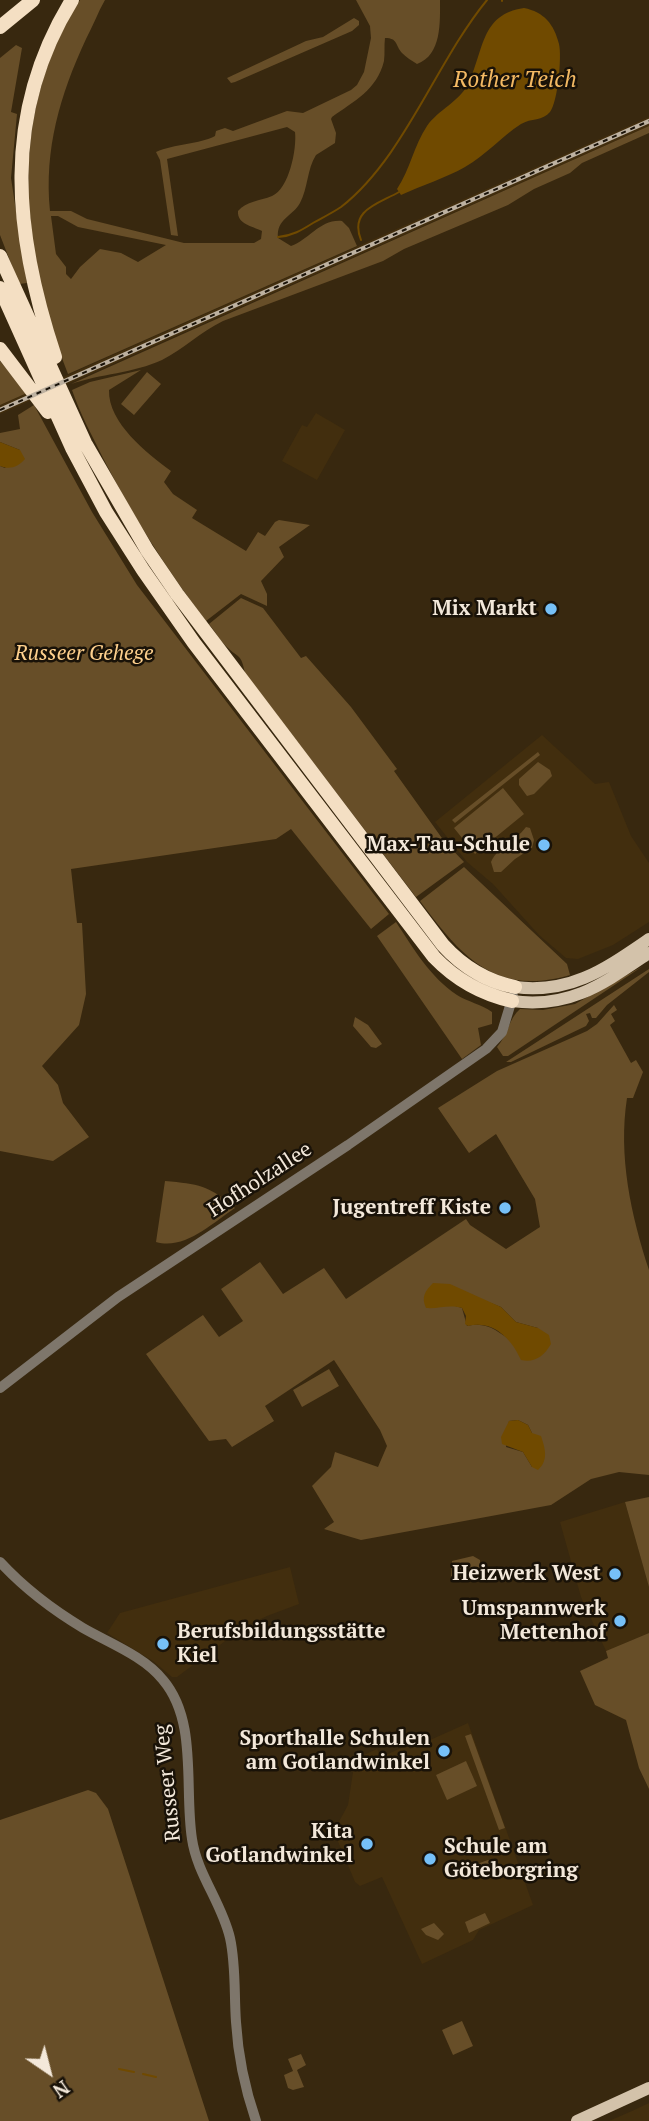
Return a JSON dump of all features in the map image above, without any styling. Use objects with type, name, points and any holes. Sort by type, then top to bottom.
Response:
[{"type":"highway","points":[[0,27],[33,0]]},
{"type":"highway","points":[[72,0],[55,28],[37,72],[26,115],[22,156],[22,213],[47,382],[72,448],[106,512],[165,603],[420,941],[439,963],[460,980],[487,994],[513,994]]},
{"type":"highway","points":[[0,256],[47,382]]},
{"type":"highway","points":[[0,288],[47,382]]},
{"type":"highway","points":[[0,349],[47,382]]},
{"type":"highway","points":[[51,398],[155,563],[431,931],[455,958],[468,968],[513,994]]},
{"type":"main road","points":[[513,994],[578,981],[608,966],[649,939]]},
{"type":"main road","points":[[513,994],[551,1002],[580,995],[605,983],[649,953]]},
{"type":"main road","points":[[578,2121],[649,2088]]},
{"type":"street","name":"Hofholzallee","points":[[0,1388],[118,1297],[348,1145],[486,1049],[502,1032],[513,994]]},
{"type":"street","name":"Russeer Weg","points":[[0,1562],[21,1584],[50,1605],[150,1667],[165,1681],[176,1700],[186,1734],[192,1840],[196,1858],[222,1911],[230,1937],[238,2051],[256,2121]]},
{"type":"shaded area","points":[[649,117],[649,126],[0,414],[0,405]]},
{"type":"shaded area","points":[[316,413],[345,430],[317,480],[282,461],[302,425],[307,427]]},
{"type":"shaded area","name":"Max-Tau-Schule","points":[[542,735],[595,784],[609,782],[631,836],[649,863],[649,922],[613,945],[578,959],[566,958],[539,935],[493,884],[467,862],[435,822]]},
{"type":"shaded area","points":[[625,1502],[649,1587],[649,1633],[606,1651],[581,1597],[560,1522]]},
{"type":"shaded area","points":[[290,1567],[299,1604],[244,1627],[177,1677],[172,1677],[153,1661],[107,1633],[120,1613]]},
{"type":"shaded area","name":"Schule am Göteborgring","points":[[468,1723],[533,1905],[479,1930],[473,1940],[422,1964],[382,1877],[360,1886],[355,1882],[335,1829],[348,1805],[355,1759],[377,1749],[381,1757],[408,1745],[410,1749]]},
{"type":"shaded area","points":[[649,2103],[649,2121],[609,2121],[632,2111]]},
{"type":"green space","points":[[80,0],[105,0],[77,60],[56,123],[49,166],[50,211],[71,211],[87,219],[184,243],[254,243],[261,239],[262,231],[243,222],[238,211],[249,203],[278,192],[287,177],[293,158],[295,132],[287,127],[167,159],[178,236],[171,235],[160,160],[156,152],[209,139],[215,136],[216,131],[225,128],[233,131],[287,111],[303,113],[351,90],[364,72],[371,38],[370,26],[356,0],[440,0],[438,37],[425,60],[417,64],[402,53],[394,41],[385,38],[381,71],[364,94],[332,117],[336,133],[335,143],[316,155],[300,203],[282,222],[278,232],[278,238],[291,246],[327,223],[342,221],[349,228],[357,246],[68,374],[40,279],[32,232],[29,184],[31,137],[40,91],[56,45]],"holes":[[[51,216],[58,216],[78,227],[166,245],[138,262],[121,253],[100,249],[71,279],[56,254]]]},
{"type":"green space","points":[[354,18],[359,21],[359,25],[352,31],[235,82],[231,83],[227,78],[306,41],[323,37]]},
{"type":"green space","points":[[16,45],[22,48],[11,112],[17,114],[11,178],[27,283],[19,284],[0,235],[0,58]]},
{"type":"green space","points":[[649,126],[649,133],[582,163],[570,173],[534,189],[508,205],[404,249],[383,261],[223,321],[162,360],[140,368],[71,384]]},
{"type":"green space","points":[[0,361],[27,393],[0,405]]},
{"type":"green space","points":[[141,370],[109,390],[110,402],[131,436],[171,471],[164,482],[173,494],[197,510],[192,518],[246,551],[258,532],[265,536],[279,520],[310,525],[279,547],[284,557],[261,581],[267,594],[267,606],[241,594],[206,621],[164,562],[114,480],[72,390],[90,382]]},
{"type":"green space","points":[[147,372],[161,384],[134,415],[121,404]]},
{"type":"green space","name":"Russeer Gehege","points":[[34,405],[92,512],[137,585],[389,914],[371,929],[291,829],[276,839],[71,869],[77,923],[82,923],[86,994],[79,1025],[42,1066],[58,1085],[63,1103],[89,1137],[53,1161],[0,1151],[0,466],[5,468],[20,450],[0,442],[0,433],[20,429],[18,415]]},
{"type":"green space","points":[[241,598],[263,608],[301,658],[306,656],[351,707],[397,769],[394,771],[444,841],[464,862],[416,897],[245,673],[241,659],[224,645],[209,624]]},
{"type":"green space","points":[[538,752],[540,755],[455,823],[452,820]]},
{"type":"green space","points":[[538,762],[550,770],[552,776],[534,794],[527,796],[519,785],[519,779]]},
{"type":"green space","points":[[503,788],[524,814],[475,854],[454,828]]},
{"type":"green space","points":[[526,827],[530,828],[534,840],[532,848],[501,872],[494,872],[491,862],[494,856]]},
{"type":"green space","points":[[464,867],[567,964],[570,975],[544,980],[500,976],[482,967],[450,939],[420,901]]},
{"type":"green space","points":[[396,922],[438,980],[457,995],[492,1012],[492,1024],[478,1028],[481,1045],[462,1059],[377,936]]},
{"type":"green space","points":[[643,966],[508,1056],[503,1056],[497,1047],[520,1009],[543,1010],[575,1004]]},
{"type":"green space","points":[[649,969],[649,972],[607,1005],[596,1018],[592,1018],[590,1013],[586,1014],[589,1021],[586,1026],[506,1062]]},
{"type":"green space","points":[[614,1005],[617,1010],[611,1014],[615,1021],[610,1025],[631,1063],[636,1060],[643,1072],[633,1098],[627,1098],[624,1142],[632,1207],[649,1270],[649,1475],[619,1472],[591,1479],[551,1505],[361,1540],[324,1529],[334,1522],[312,1486],[331,1467],[335,1452],[378,1467],[387,1446],[380,1430],[334,1360],[265,1406],[274,1421],[232,1447],[226,1439],[209,1441],[146,1354],[203,1315],[219,1337],[243,1321],[221,1289],[260,1262],[283,1294],[324,1268],[346,1299],[466,1219],[470,1225],[506,1249],[540,1227],[535,1199],[496,1134],[469,1153],[438,1108],[497,1071],[597,1024]],"holes":[[[488,1302],[501,1307],[516,1322],[538,1328],[513,1342],[486,1326],[467,1326],[462,1308],[449,1304]],[[518,1420],[528,1425],[532,1433],[532,1467],[523,1452],[506,1447],[509,1421]]]},
{"type":"green space","points":[[355,1017],[368,1025],[382,1044],[376,1048],[371,1047],[353,1026]]},
{"type":"green space","points":[[165,1181],[203,1187],[218,1194],[235,1208],[187,1239],[156,1242]]},
{"type":"green space","points":[[329,1369],[339,1386],[302,1407],[293,1390]]},
{"type":"green space","points":[[649,1497],[649,1587],[625,1502]]},
{"type":"green space","points":[[473,1556],[480,1560],[481,1577],[451,1576],[452,1561]]},
{"type":"green space","points":[[649,1633],[649,1789],[639,1768],[626,1720],[595,1705],[580,1671],[608,1658],[606,1651]]},
{"type":"green space","points":[[471,1734],[505,1828],[499,1830],[465,1736]]},
{"type":"green space","points":[[466,1761],[477,1786],[447,1800],[436,1775]]},
{"type":"green space","points":[[88,1790],[96,1793],[108,1809],[209,2121],[0,2121],[0,1820]]},
{"type":"green space","points":[[492,1861],[492,1869],[475,1875],[471,1866]]},
{"type":"green space","points":[[485,1913],[490,1923],[469,1933],[465,1922]]},
{"type":"green space","points":[[434,1923],[444,1934],[438,1940],[426,1935],[421,1929]]},
{"type":"green space","points":[[462,2021],[473,2046],[453,2055],[442,2030]]},
{"type":"green space","points":[[301,2054],[306,2065],[297,2070],[304,2087],[293,2090],[288,2088],[284,2075],[293,2071],[288,2059]]},
{"type":"water","name":"Rother Teich","points":[[524,8],[537,12],[547,20],[559,44],[559,79],[550,112],[544,117],[521,124],[465,167],[401,195],[397,189],[423,133],[432,120],[454,101],[468,84],[491,26],[510,12]]},
{"type":"water","points":[[0,442],[20,450],[25,459],[14,467],[0,466]]},
{"type":"water","points":[[433,1283],[450,1284],[501,1307],[516,1322],[538,1328],[549,1335],[551,1344],[539,1358],[521,1360],[500,1332],[485,1326],[465,1324],[466,1316],[462,1308],[426,1308],[425,1294]]},
{"type":"water","points":[[518,1420],[528,1425],[532,1433],[541,1436],[545,1458],[538,1470],[532,1467],[523,1452],[502,1444],[501,1437],[509,1421]]},
{"type":"waterway","points":[[278,237],[297,232],[341,207],[363,187],[401,136],[487,0]]},
{"type":"waterway","points":[[361,240],[358,230],[362,215],[399,192]]},
{"type":"waterway","points":[[119,2069],[134,2072]]},
{"type":"waterway","points":[[143,2074],[156,2077]]},
{"type":"railway","points":[[0,410],[649,121]]},
{"type":"place","name":"Mix Markt","points":[[551,609]]},
{"type":"place","name":"Max-Tau-Schule","points":[[544,845]]},
{"type":"place","name":"Jugentreff Kiste","points":[[505,1208]]},
{"type":"place","name":"Heizwerk West","points":[[615,1574]]},
{"type":"place","name":"Umspannwerk Mettenhof","points":[[620,1621]]},
{"type":"place","name":"Berufsbildungsstätte Kiel","points":[[163,1644]]},
{"type":"place","name":"Sporthalle Schulen am Gotlandwinkel","points":[[444,1751]]},
{"type":"place","name":"Kita Gotlandwinkel","points":[[367,1844]]},
{"type":"place","name":"Schule am Göteborgring","points":[[430,1859]]}]
